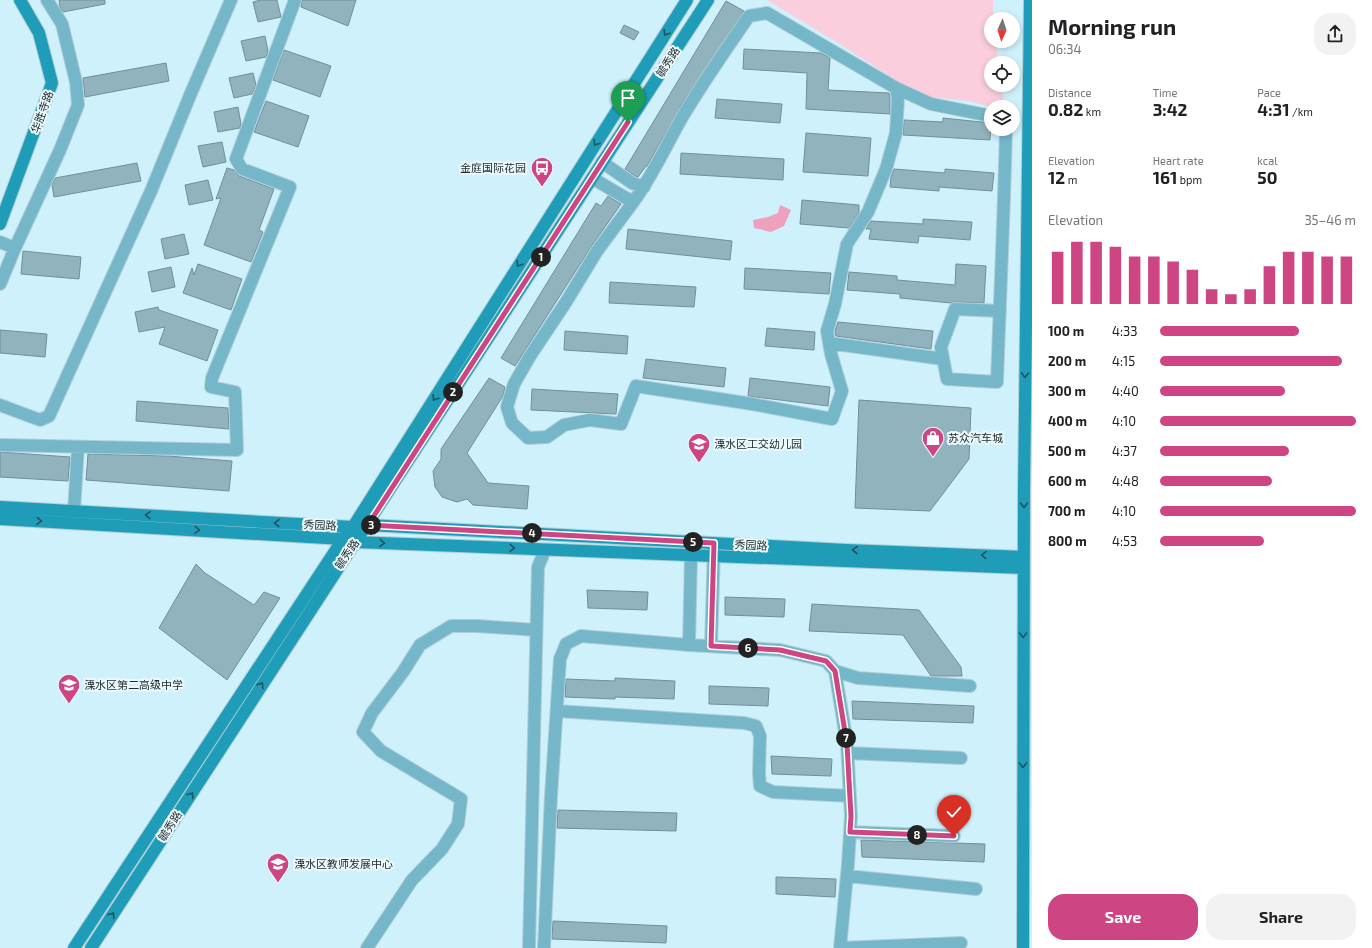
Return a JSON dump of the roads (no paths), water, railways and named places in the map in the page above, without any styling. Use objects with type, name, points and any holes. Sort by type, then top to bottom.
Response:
[{"type":"street","name":"华胜寺路","points":[[0,224],[52,83],[39,33],[20,0]]},
{"type":"street","points":[[0,284],[60,150],[78,104],[76,82],[62,24],[47,0]]},
{"type":"street","points":[[0,405],[40,420],[50,416],[151,191],[191,92],[231,0]]},
{"type":"street","points":[[0,445],[237,450],[235,392],[211,387],[212,378],[290,187],[242,169],[236,159],[295,0]]},
{"type":"street","name":"毓秀路","points":[[74,948],[343,539],[353,527],[687,0]]},
{"type":"street","name":"毓秀路","points":[[91,948],[355,542],[368,525],[708,0]]},
{"type":"street","points":[[1023,948],[1023,563],[1030,0]]},
{"type":"street","points":[[896,88],[898,99],[896,132],[886,169],[868,212],[847,244],[835,304],[827,331],[831,354],[842,391],[832,419],[752,404],[636,386],[621,424],[590,420],[564,425],[547,437],[528,438],[512,423],[507,407],[514,384],[530,356],[566,302],[597,251],[644,187],[680,121],[749,16],[767,13],[896,88],[931,104],[984,115]]},
{"type":"street","points":[[1000,311],[955,309],[941,347],[947,379],[997,382],[1000,311],[1006,136]]},
{"type":"street","points":[[602,162],[632,183],[644,187]]},
{"type":"street","points":[[592,178],[626,198],[634,201]]},
{"type":"street","points":[[0,242],[15,248]]},
{"type":"street","points":[[829,343],[943,359]]},
{"type":"street","points":[[73,517],[78,447]]},
{"type":"street","name":"秀园路","points":[[0,507],[73,517],[343,539],[355,542],[714,556],[1023,563]]},
{"type":"street","name":"秀园路","points":[[0,518],[73,517],[353,527],[368,525],[846,550],[1023,563]]},
{"type":"street","points":[[689,645],[691,555],[693,542]]},
{"type":"street","points":[[711,646],[714,543]]},
{"type":"street","points":[[529,948],[538,566],[545,550]]},
{"type":"street","points":[[367,948],[412,880],[442,849],[458,824],[461,799],[381,751],[363,732],[372,713],[403,672],[420,645],[451,626],[477,626],[536,630]]},
{"type":"street","points":[[544,948],[550,796],[556,711],[560,659],[566,644],[581,636],[689,645],[780,650],[826,661],[835,671],[858,678],[970,686]]},
{"type":"street","points":[[835,671],[847,744],[850,796],[850,832],[840,948],[961,943]]},
{"type":"street","points":[[556,711],[744,723],[756,726],[760,736],[758,773],[760,786],[773,792],[850,796]]},
{"type":"street","points":[[848,754],[961,758]]},
{"type":"street","points":[[850,832],[954,836]]},
{"type":"street","points":[[847,876],[976,889]]},
{"type":"place","name":"金庭国际花园","points":[[542,188]]},
{"type":"place","name":"苏众汽车城","points":[[933,458]]},
{"type":"place","name":"溧水区工交幼儿园","points":[[699,464]]},
{"type":"place","name":"溧水区第二高级中学","points":[[69,704]]},
{"type":"place","name":"溧水区教师发展中心","points":[[278,884]]}]
